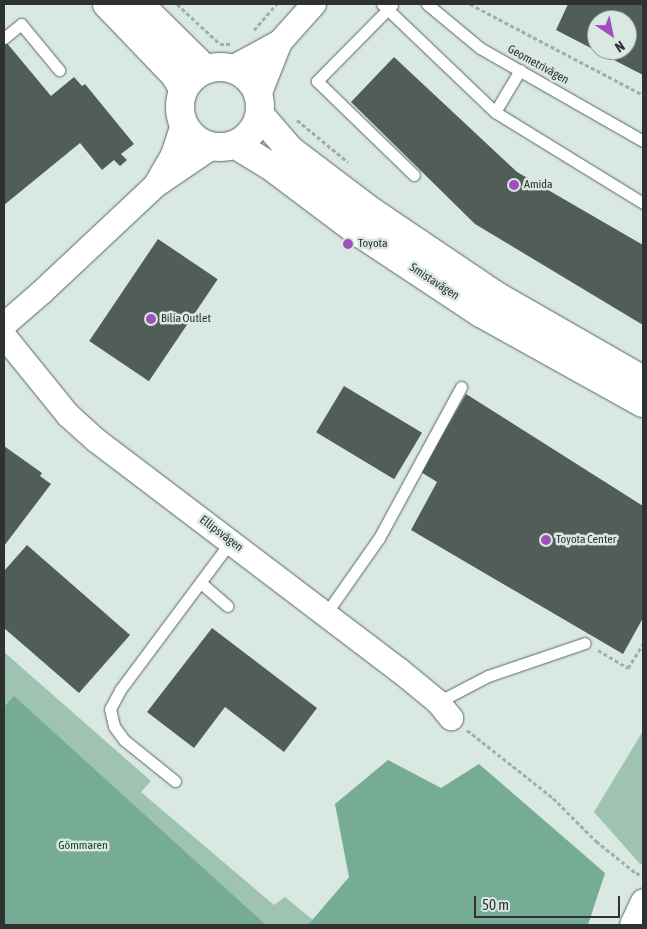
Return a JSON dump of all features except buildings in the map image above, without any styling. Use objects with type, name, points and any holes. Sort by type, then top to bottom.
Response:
[{"type":"street","points":[[107,4],[175,75],[183,89]]},
{"type":"street","points":[[139,4],[205,69]]},
{"type":"street","points":[[4,325],[156,185],[224,146],[245,139],[254,129],[259,105],[280,42],[314,4]]},
{"type":"street","points":[[224,146],[193,138],[183,124],[179,108],[183,89],[192,78],[205,69],[218,66],[280,42]]},
{"type":"street","points":[[243,56],[248,77],[259,105]]},
{"type":"street","name":"Smistavägen","points":[[259,105],[290,150],[372,212],[495,295],[643,380]]},
{"type":"street","points":[[156,185],[172,155],[183,124]]},
{"type":"street","name":"Smistavägen","points":[[224,146],[272,167],[360,233],[481,312],[643,403]]},
{"type":"street","name":"Ellipsvägen","points":[[4,336],[68,416],[97,441],[231,541],[444,710]]},
{"type":"street","points":[[632,925],[643,901]]},
{"type":"lane","name":"Geometrivägen","points":[[427,4],[480,48],[643,141]]},
{"type":"lane","points":[[414,175],[317,81],[388,6],[495,112],[643,202]]},
{"type":"lane","points":[[4,38],[21,24],[59,70]]},
{"type":"lane","points":[[495,112],[520,70]]},
{"type":"lane","points":[[325,615],[379,538],[461,387]]},
{"type":"lane","points":[[174,781],[124,740],[114,726],[110,709],[120,690],[231,541]]},
{"type":"lane","points":[[201,583],[227,606]]},
{"type":"lane","points":[[444,710],[488,676],[585,643]]},
{"type":"path","points":[[177,4],[220,44],[243,56],[277,4]]},
{"type":"path","points":[[470,4],[643,95]]},
{"type":"path","points":[[294,117],[355,168]]},
{"type":"path","points":[[585,643],[628,668],[643,644]]},
{"type":"path","points":[[444,710],[553,798],[596,841],[636,873],[643,876]]},
{"type":"green space","name":"Gömmaren","points":[[4,652],[151,781],[141,792],[274,905],[285,897],[319,925],[4,925]]},
{"type":"green space","name":"Gömmaren","points":[[14,696],[266,925],[4,925],[4,707]]},
{"type":"green space","points":[[643,731],[643,864],[640,864],[594,812]]},
{"type":"green space","points":[[388,760],[441,788],[479,764],[605,873],[588,925],[308,925],[349,877],[335,804]]},
{"type":"place","name":"Amida","points":[[514,185]]},
{"type":"place","name":"Toyota","points":[[348,244]]},
{"type":"place","name":"Bilia Outlet","points":[[151,319]]},
{"type":"place","name":"Toyota Center","points":[[546,540]]}]
